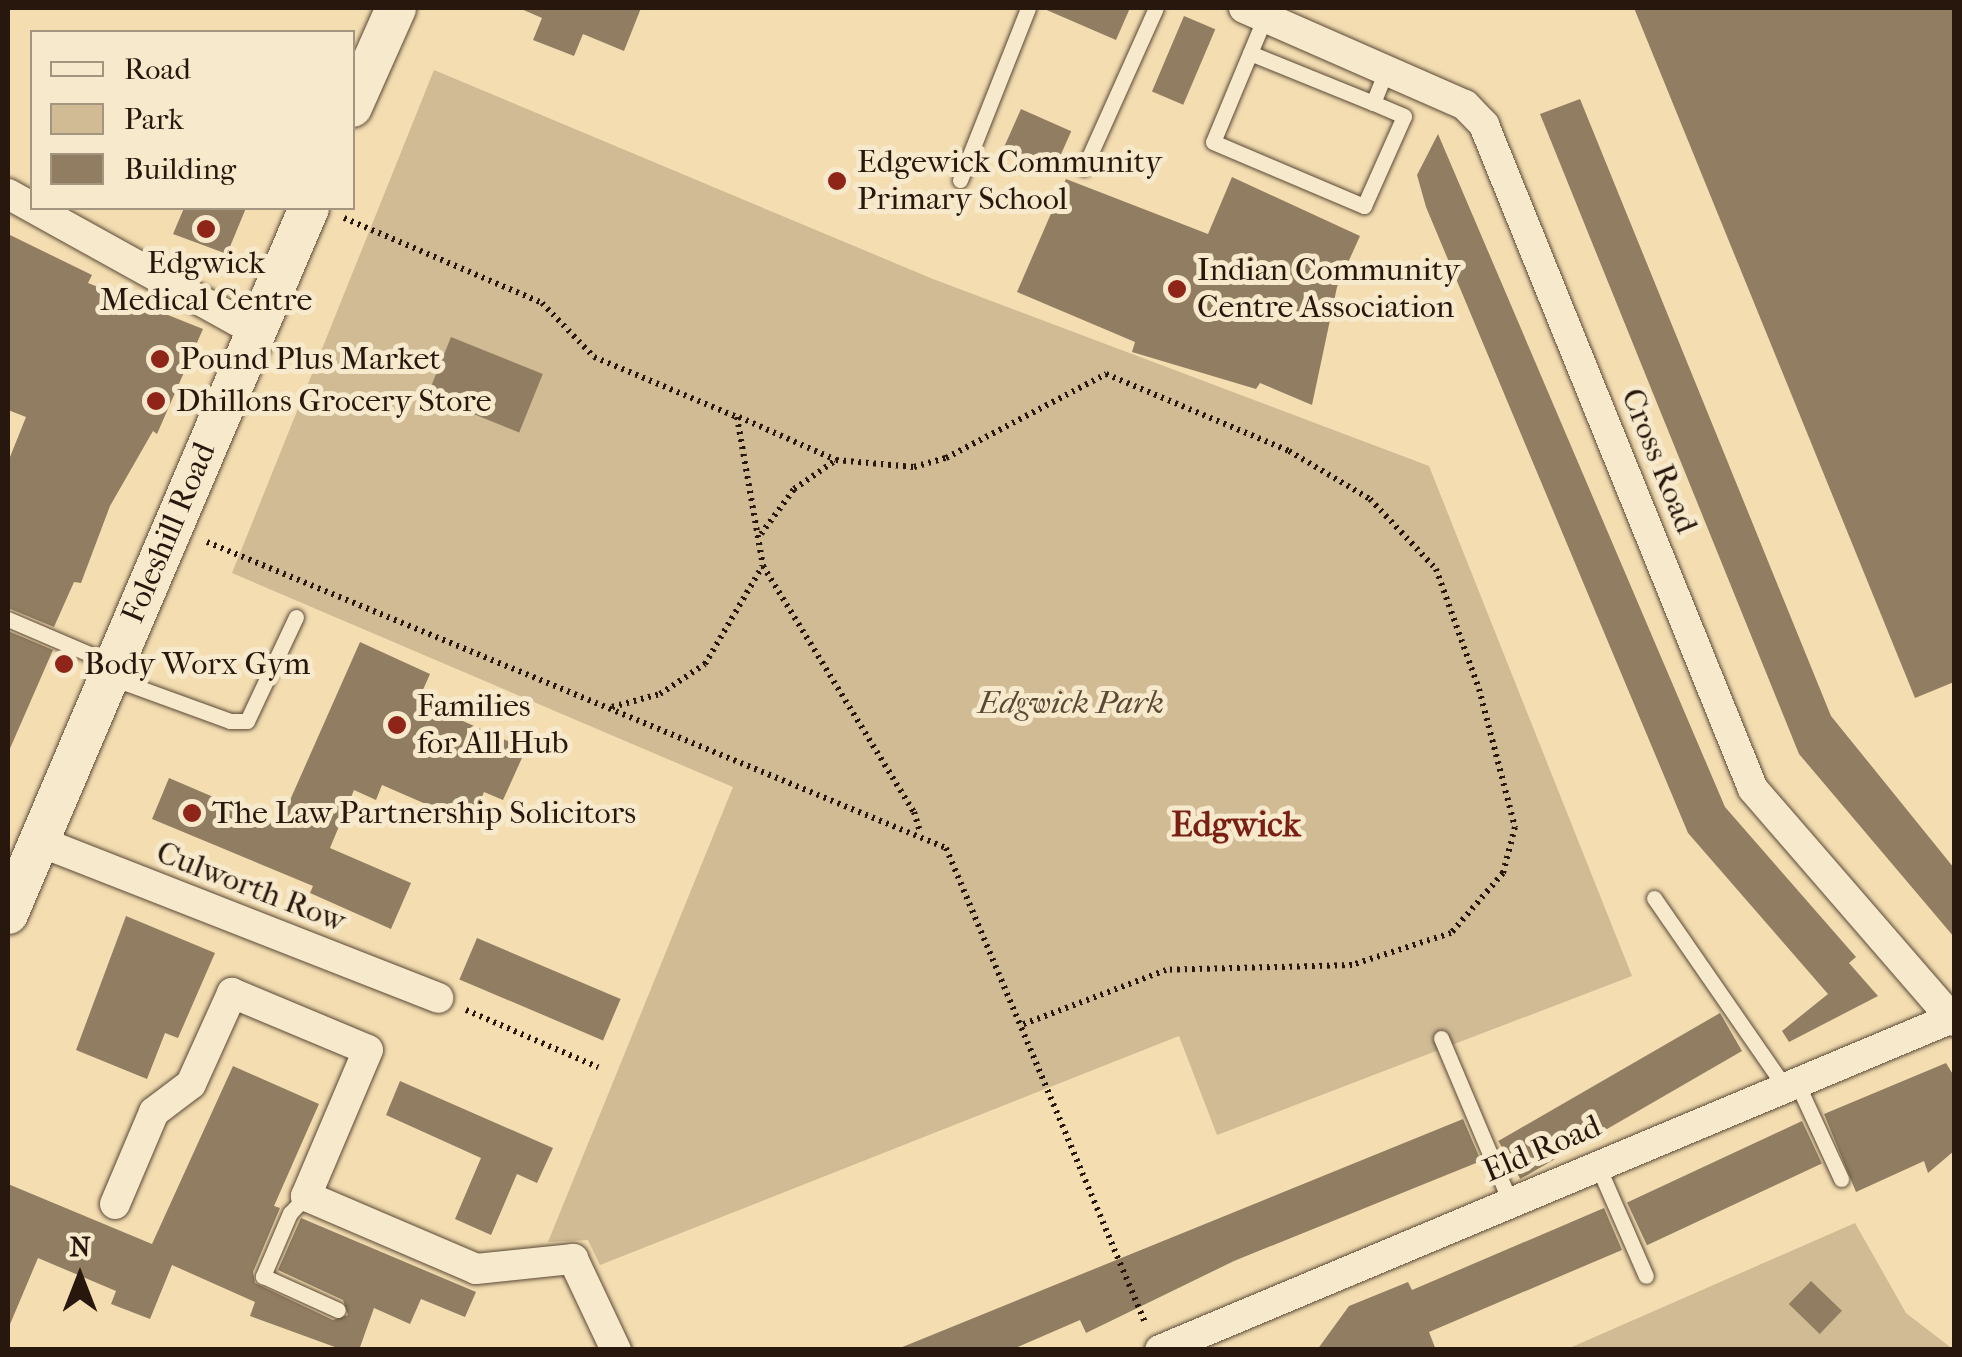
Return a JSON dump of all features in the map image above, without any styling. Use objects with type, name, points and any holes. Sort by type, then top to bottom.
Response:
[{"type":"main road","points":[[355,101],[396,8]]},
{"type":"main road","name":"Foleshill Road","points":[[8,914],[255,331],[322,211]]},
{"type":"street","name":"Cross Road","points":[[1255,12],[1465,104],[1484,124],[1753,789],[1954,1018]]},
{"type":"street","points":[[8,194],[30,206]]},
{"type":"street","points":[[37,210],[255,331]]},
{"type":"street","name":"Culworth Row","points":[[38,841],[438,998]]},
{"type":"street","points":[[115,1204],[154,1112],[191,1084],[232,993],[368,1050],[306,1196],[476,1269],[573,1259],[616,1350]]},
{"type":"street","name":"Eld Road","points":[[1155,1343],[1954,1018]]},
{"type":"lane","points":[[960,180],[1028,8]]},
{"type":"lane","points":[[1084,168],[1156,8]]},
{"type":"lane","points":[[1250,53],[1404,116],[1364,206],[1213,142],[1250,53],[1255,12]]},
{"type":"lane","points":[[1372,103],[1386,70]]},
{"type":"lane","points":[[8,619],[230,722],[247,721],[296,617]]},
{"type":"lane","points":[[1654,898],[1790,1083],[1841,1180]]},
{"type":"lane","points":[[1441,1038],[1510,1201]]},
{"type":"lane","points":[[1597,1164],[1646,1276]]},
{"type":"lane","points":[[306,1196],[290,1214],[263,1276],[338,1310]]},
{"type":"path","points":[[322,211],[542,303],[594,357],[836,460],[914,467],[946,458],[1106,374],[1289,450],[1370,499],[1436,569],[1479,689],[1516,827],[1503,874],[1451,933],[1352,965],[1166,970],[1021,1025]]},
{"type":"path","points":[[738,417],[761,534],[762,566],[914,812],[920,832]]},
{"type":"path","points":[[761,534],[794,489],[836,460]]},
{"type":"path","points":[[172,528],[920,832],[946,848],[1155,1343]]},
{"type":"path","points":[[609,708],[660,694],[705,664],[762,566]]},
{"type":"path","points":[[438,998],[598,1067]]},
{"type":"green space","name":"Edgwick Park","points":[[434,70],[933,279],[1429,466],[1632,976],[1217,1135],[1179,1036],[600,1265],[588,1240],[548,1242],[733,787],[232,573]]},
{"type":"green space","points":[[1855,1223],[1906,1313],[1954,1350],[1565,1350]]},
{"type":"building","points":[[519,8],[641,8],[624,51],[583,34],[574,56],[533,40],[542,18]]},
{"type":"building","points":[[1042,8],[1130,8],[1116,40]]},
{"type":"building","points":[[1634,8],[1954,8],[1954,682],[1915,698]]},
{"type":"building","points":[[1184,16],[1215,29],[1183,105],[1152,91]]},
{"type":"building","points":[[1580,99],[1831,716],[1954,868],[1954,937],[1799,754],[1540,114]]},
{"type":"building","points":[[1021,109],[1071,131],[1053,172],[1003,149]]},
{"type":"building","points":[[1438,134],[1725,807],[1856,957],[1849,963],[1878,996],[1789,1042],[1782,1031],[1828,994],[1688,833],[1426,207],[1417,175]]},
{"type":"building","name":"Indian Community Centre Association","points":[[1232,177],[1360,236],[1337,287],[1312,405],[1260,383],[1256,389],[1132,352],[1135,342],[1017,292],[1066,179],[1208,234]]},
{"type":"building","name":"Edgwick Medical Centre","points":[[183,210],[245,210],[227,254],[173,234]]},
{"type":"building","points":[[8,234],[92,275],[88,283],[203,329],[157,434],[153,431],[110,506],[81,583],[74,582],[54,627],[8,608],[8,462],[26,417],[8,410]]},
{"type":"building","points":[[451,337],[543,374],[519,432],[427,395]]},
{"type":"building","points":[[8,631],[53,650],[8,753]]},
{"type":"building","name":"Families for All Hub","points":[[360,642],[430,674],[418,701],[526,749],[503,800],[484,792],[477,809],[465,804],[458,818],[382,785],[376,800],[354,790],[330,848],[411,883],[391,929],[310,893],[313,886],[152,819],[169,778],[279,825]]},
{"type":"building","points":[[126,916],[215,953],[178,1038],[165,1033],[147,1079],[76,1050]]},
{"type":"building","points":[[477,938],[621,999],[603,1040],[459,979]]},
{"type":"building","points":[[1720,1013],[1742,1051],[1520,1179],[1498,1141]]},
{"type":"building","points":[[1946,1063],[1954,1076],[1954,1151],[1928,1173],[1924,1161],[1856,1192],[1824,1114]]},
{"type":"building","points":[[233,1066],[319,1104],[274,1206],[280,1208],[253,1272],[255,1283],[333,1320],[348,1315],[343,1300],[278,1270],[301,1218],[476,1292],[465,1317],[421,1299],[410,1324],[374,1308],[359,1350],[343,1350],[250,1316],[255,1302],[172,1265],[150,1319],[111,1304],[116,1291],[38,1258],[8,1329],[8,1184],[152,1244]]},
{"type":"building","points":[[400,1081],[553,1148],[537,1183],[517,1174],[491,1235],[455,1219],[481,1158],[386,1115]]},
{"type":"building","points":[[1463,1119],[1481,1161],[1234,1261],[1086,1333],[1080,1320],[1011,1350],[895,1350]]},
{"type":"building","points":[[1802,1121],[1822,1164],[1647,1245],[1627,1203]]},
{"type":"building","points":[[1604,1208],[1622,1250],[1429,1332],[1436,1350],[1317,1350],[1349,1306],[1408,1282],[1412,1290]]},
{"type":"building","points":[[1811,1281],[1842,1311],[1820,1334],[1789,1304]]},
{"type":"place","name":"Edgewick Community Primary School","points":[[837,181]]},
{"type":"place","name":"Edgwick Medical Centre","points":[[206,229]]},
{"type":"place","name":"Indian Community Centre Association","points":[[1177,289]]},
{"type":"place","name":"Pound Plus Market","points":[[160,359]]},
{"type":"place","name":"Dhillons Grocery Store","points":[[156,401]]},
{"type":"place","name":"Body Worx Gym","points":[[64,664]]},
{"type":"place","name":"Families for All Hub","points":[[397,725]]},
{"type":"place","name":"The Law Partnership Solicitors","points":[[192,813]]},
{"type":"district","name":"Edgwick","points":[[1236,825]]}]
